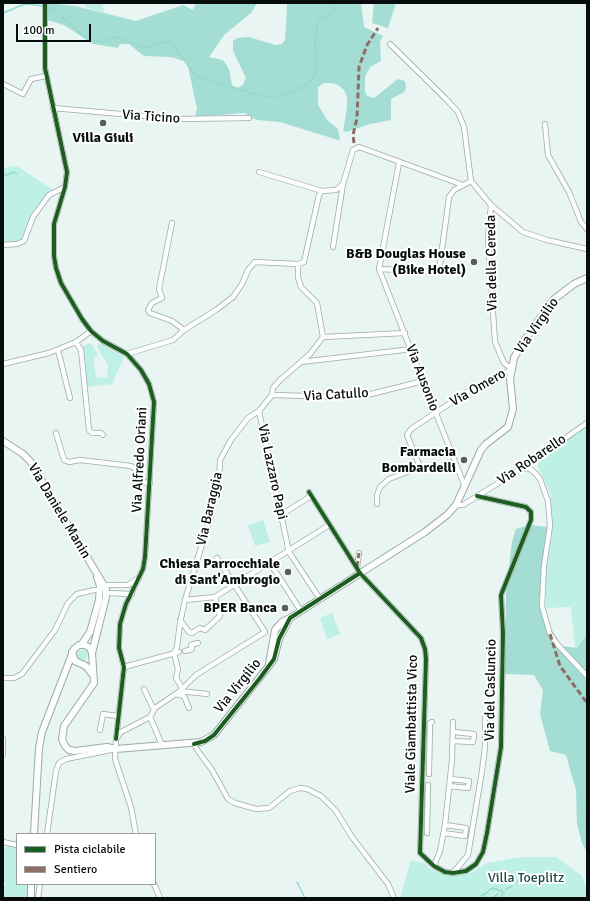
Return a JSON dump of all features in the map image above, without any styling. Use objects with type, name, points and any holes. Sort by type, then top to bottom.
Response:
[{"type":"main road","name":"Via Virgilio","points":[[90,689],[64,726],[62,735],[63,742],[72,751],[107,747],[116,750],[162,745],[194,744],[205,741],[214,734],[268,667],[276,637],[282,622],[320,599],[358,570],[425,532],[447,515],[456,505],[466,487],[481,450],[508,426],[513,409],[510,378],[514,358],[557,296],[587,278]]},
{"type":"main road","name":"Via Daniele Manin","points":[[3,441],[23,454],[30,461],[105,585],[107,593],[92,655]]},
{"type":"main road","name":"Via Daniele Manin","points":[[82,644],[90,632],[100,590],[94,568]]},
{"type":"main road","points":[[34,833],[40,740],[72,652],[76,646],[82,644],[88,646],[92,655],[95,680],[90,689]]},
{"type":"main road","points":[[72,652],[73,658],[88,668],[92,674],[90,689]]},
{"type":"main road","points":[[63,679],[73,666],[88,662],[92,655]]},
{"type":"main road","points":[[31,885],[31,898]]},
{"type":"street","name":"Via Alfredo Oriani","points":[[45,3],[46,76],[66,164],[65,187],[54,224],[54,262],[61,283],[91,331],[103,341],[127,354],[141,370],[149,384],[154,402],[145,557],[139,578],[120,624],[119,648],[124,667],[117,716],[115,759],[131,807],[136,833]]},
{"type":"street","points":[[390,44],[458,112],[464,128],[471,181],[454,190],[449,197],[439,272],[379,270],[399,163]]},
{"type":"street","points":[[3,84],[23,94],[31,79],[46,76]]},
{"type":"street","name":"Via Ticino","points":[[53,108],[177,119],[249,118]]},
{"type":"street","points":[[545,124],[548,155],[569,192],[581,222],[587,229]]},
{"type":"street","points":[[333,247],[343,184],[353,150],[359,147],[399,163],[463,184]]},
{"type":"street","points":[[259,172],[322,191],[336,190],[343,184]]},
{"type":"street","name":"Via della Cereda","points":[[471,181],[491,205],[488,239],[495,342],[504,363],[512,369]]},
{"type":"street","points":[[3,245],[17,244],[24,241],[34,217],[49,195],[65,187]]},
{"type":"street","points":[[127,354],[174,340],[184,330],[233,297],[242,284],[248,270],[256,262],[298,264],[304,262],[319,195],[322,191]]},
{"type":"street","points":[[491,205],[523,232],[546,240],[587,249]]},
{"type":"street","points":[[172,223],[159,289],[162,298],[152,303],[148,310],[150,313],[172,321],[184,330]]},
{"type":"street","points":[[298,264],[300,287],[317,303],[323,337],[406,333]]},
{"type":"street","name":"Via Ausonio","points":[[379,270],[406,333],[466,487]]},
{"type":"street","points":[[3,364],[36,357],[58,350],[76,342],[91,331]]},
{"type":"street","name":"Via Lazzaro Papi","points":[[320,599],[289,552],[259,411],[272,396],[273,388],[276,384],[310,354],[323,337]]},
{"type":"street","points":[[76,342],[80,350],[89,430],[92,433],[101,433],[102,435]]},
{"type":"street","points":[[58,350],[70,398]]},
{"type":"street","points":[[301,362],[412,350]]},
{"type":"street","name":"Via Omero","points":[[377,504],[377,495],[380,487],[389,479],[420,467],[407,435],[411,429],[470,390],[512,369]]},
{"type":"street","name":"Via Catullo","points":[[272,396],[347,397],[371,394],[424,381]]},
{"type":"street","name":"Via Baraggia","points":[[179,691],[176,678],[178,669],[176,653],[180,620],[211,515],[219,481],[220,460],[231,440],[248,418],[259,411]]},
{"type":"street","name":"Via Robarello","points":[[456,505],[463,505],[521,469],[587,423]]},
{"type":"street","name":"Via Alfredo Oriani","points":[[56,434],[64,460],[69,462],[80,460],[131,466],[138,471],[139,482],[150,483]]},
{"type":"street","points":[[521,469],[529,468],[535,473],[540,479],[548,501],[550,526],[544,566],[542,606],[550,634],[558,645],[587,676]]},
{"type":"street","name":"Viale Giambattista Vico","points":[[280,515],[310,494],[358,570],[421,638],[426,659],[424,747],[427,808],[420,853],[434,866]]},
{"type":"street","name":"Via del Casluncio","points":[[453,873],[466,871],[476,864],[483,852],[501,754],[503,639],[501,595],[531,520],[531,512],[526,507],[477,496]]},
{"type":"street","points":[[185,600],[215,597],[236,587],[329,525]]},
{"type":"street","points":[[358,570],[359,553]]},
{"type":"street","points":[[217,558],[265,632],[276,637]]},
{"type":"street","points":[[270,564],[301,611]]},
{"type":"street","points":[[3,678],[14,678],[22,674],[55,630],[68,602],[77,594],[100,590],[105,585],[128,585],[139,578]]},
{"type":"street","points":[[107,593],[132,594]]},
{"type":"street","points":[[180,620],[189,632],[192,633],[200,628],[205,630],[220,616],[215,597]]},
{"type":"street","points":[[116,739],[121,732],[150,717],[154,710],[210,665],[265,632]]},
{"type":"street","points":[[185,651],[192,649],[191,645],[198,643]]},
{"type":"street","points":[[124,667],[176,653]]},
{"type":"street","points":[[144,689],[154,710]]},
{"type":"street","points":[[179,691],[207,694]]},
{"type":"street","points":[[179,691],[184,696],[189,708]]},
{"type":"street","points":[[100,730],[103,714],[117,716]]},
{"type":"street","points":[[150,717],[162,745]]},
{"type":"street","name":"Via del Casluncio","points":[[453,873],[468,855],[485,748],[485,718]]},
{"type":"street","points":[[429,774],[431,747],[430,723],[432,722]]},
{"type":"street","points":[[453,722],[450,779],[445,825],[440,851],[434,866],[445,872],[453,873]]},
{"type":"street","points":[[452,741],[473,742],[474,734],[453,732]]},
{"type":"street","points":[[463,741],[464,733]]},
{"type":"street","points":[[3,739],[3,754]]},
{"type":"street","points":[[194,744],[198,752],[212,770],[228,799],[235,803],[256,809],[269,808],[290,791],[300,788],[307,789],[321,796],[336,811],[352,837],[388,884],[394,898]]},
{"type":"street","points":[[424,747],[431,747]]},
{"type":"street","points":[[47,833],[56,771],[59,763],[66,759],[116,750]]},
{"type":"street","points":[[449,786],[468,788],[469,781],[450,779]]},
{"type":"street","points":[[459,780],[459,787]]},
{"type":"street","points":[[427,833],[428,785]]},
{"type":"street","points":[[443,833],[465,836],[466,828],[445,825]]},
{"type":"street","points":[[455,835],[456,827]]},
{"type":"street","points":[[3,842],[16,845]]},
{"type":"street","points":[[38,898],[40,885]]},
{"type":"street","points":[[154,885],[160,898]]},
{"type":"green space","points":[[48,3],[75,6],[136,21],[183,5],[193,10],[196,3],[257,3],[251,13],[224,35],[209,57],[223,60],[229,69],[232,85],[237,88],[243,85],[246,78],[233,51],[233,41],[237,38],[249,37],[275,45],[282,44],[285,40],[287,3],[361,3],[364,27],[383,36],[380,42],[381,61],[370,67],[365,77],[365,91],[367,96],[374,98],[398,79],[405,81],[406,88],[404,92],[391,99],[391,120],[370,124],[347,132],[343,131],[347,108],[347,97],[344,90],[338,85],[331,83],[324,83],[318,87],[318,105],[327,120],[338,129],[340,140],[280,122],[257,120],[244,113],[195,117],[197,108],[187,62],[171,57],[144,56],[129,44],[120,44],[118,48],[93,44],[64,25],[47,20]]},
{"type":"green space","points":[[86,3],[102,3],[104,13],[84,7]]},
{"type":"green space","points":[[374,3],[396,3],[388,28],[372,23]]},
{"type":"green space","points":[[17,166],[52,189],[34,210],[22,239],[4,242],[3,168]]},
{"type":"green space","points":[[91,343],[98,355],[93,358],[96,377],[107,377],[108,365],[97,347],[99,343],[124,357],[112,384],[85,387],[82,346]]},
{"type":"green space","points":[[587,423],[587,671],[576,659],[571,607],[546,608],[546,569],[552,536],[552,512],[550,493],[538,467],[539,461]]},
{"type":"green space","points":[[263,520],[270,542],[255,546],[248,525]]},
{"type":"green space","points":[[529,525],[548,527],[542,565],[539,606],[550,628],[562,646],[577,648],[587,635],[587,852],[582,843],[577,824],[576,790],[566,755],[550,751],[540,714],[543,690],[534,675],[505,674],[506,593],[512,542],[516,529]]},
{"type":"green space","points":[[332,613],[340,634],[327,639],[320,618]]},
{"type":"green space","points":[[80,650],[84,650],[86,651],[86,659],[80,660],[77,657],[77,653]]},
{"type":"green space","points":[[8,846],[16,847],[16,885],[28,885],[28,898],[3,898],[3,888],[6,883],[3,881],[3,850]]},
{"type":"green space","name":"Villa Toeplitz","points":[[523,857],[556,857],[582,876],[587,888],[587,898],[400,898],[411,860],[424,863],[430,869],[446,875],[462,875],[471,873],[487,863]]},
{"type":"waterway","points":[[47,7],[56,11],[82,35],[89,39],[103,42],[116,37],[148,48],[163,42],[171,43],[196,76],[261,96],[273,97],[294,92],[311,81],[315,75],[317,65],[315,43],[318,21],[335,10],[336,3]]},
{"type":"waterway","points":[[3,13],[25,4],[43,6]]},
{"type":"waterway","points":[[3,176],[14,172],[17,174]]},
{"type":"waterway","points":[[515,883],[526,876]]},
{"type":"waterway","points":[[297,882],[305,898]]},
{"type":"waterway","points":[[506,889],[512,886]]},
{"type":"waterway","points":[[489,890],[493,888],[502,890]]},
{"type":"waterway","points":[[481,896],[488,892]]},
{"type":"waterway","points":[[502,898],[502,894],[504,892]]},
{"type":"waterway","points":[[492,898],[498,894]]},
{"type":"marked path","points":[[354,143],[353,135],[357,118],[359,67],[367,45],[378,28]]},
{"type":"marked path","points":[[357,567],[359,553]]},
{"type":"marked path","points":[[550,634],[560,666],[587,703]]},
{"type":"cycle path","points":[[45,3],[45,68],[67,172],[65,187],[54,224],[54,256],[56,268],[61,283],[82,319],[91,331],[103,341],[127,354],[141,370],[149,384],[154,402],[145,557],[143,569],[126,604],[120,624],[119,648],[124,667],[116,739]]},
{"type":"cycle path","points":[[309,492],[360,573],[421,638],[425,649],[426,659],[420,853],[434,866],[445,872],[453,873],[466,871],[476,864],[483,852],[501,747],[503,633],[501,595],[531,520],[531,512],[526,507],[477,496]]},
{"type":"cycle path","points":[[194,744],[205,741],[214,735],[260,678],[274,659],[279,639],[290,618],[360,573]]},
{"type":"place","name":"Villa Giuli","points":[[103,123]]},
{"type":"place","name":"B&B Douglas House (Bike Hotel)","points":[[474,262]]},
{"type":"place","name":"Farmacia Bombardelli","points":[[464,460]]},
{"type":"place","name":"Chiesa Parrocchiale di Sant'Ambrogio","points":[[288,572]]},
{"type":"place","name":"BPER Banca","points":[[285,608]]}]
